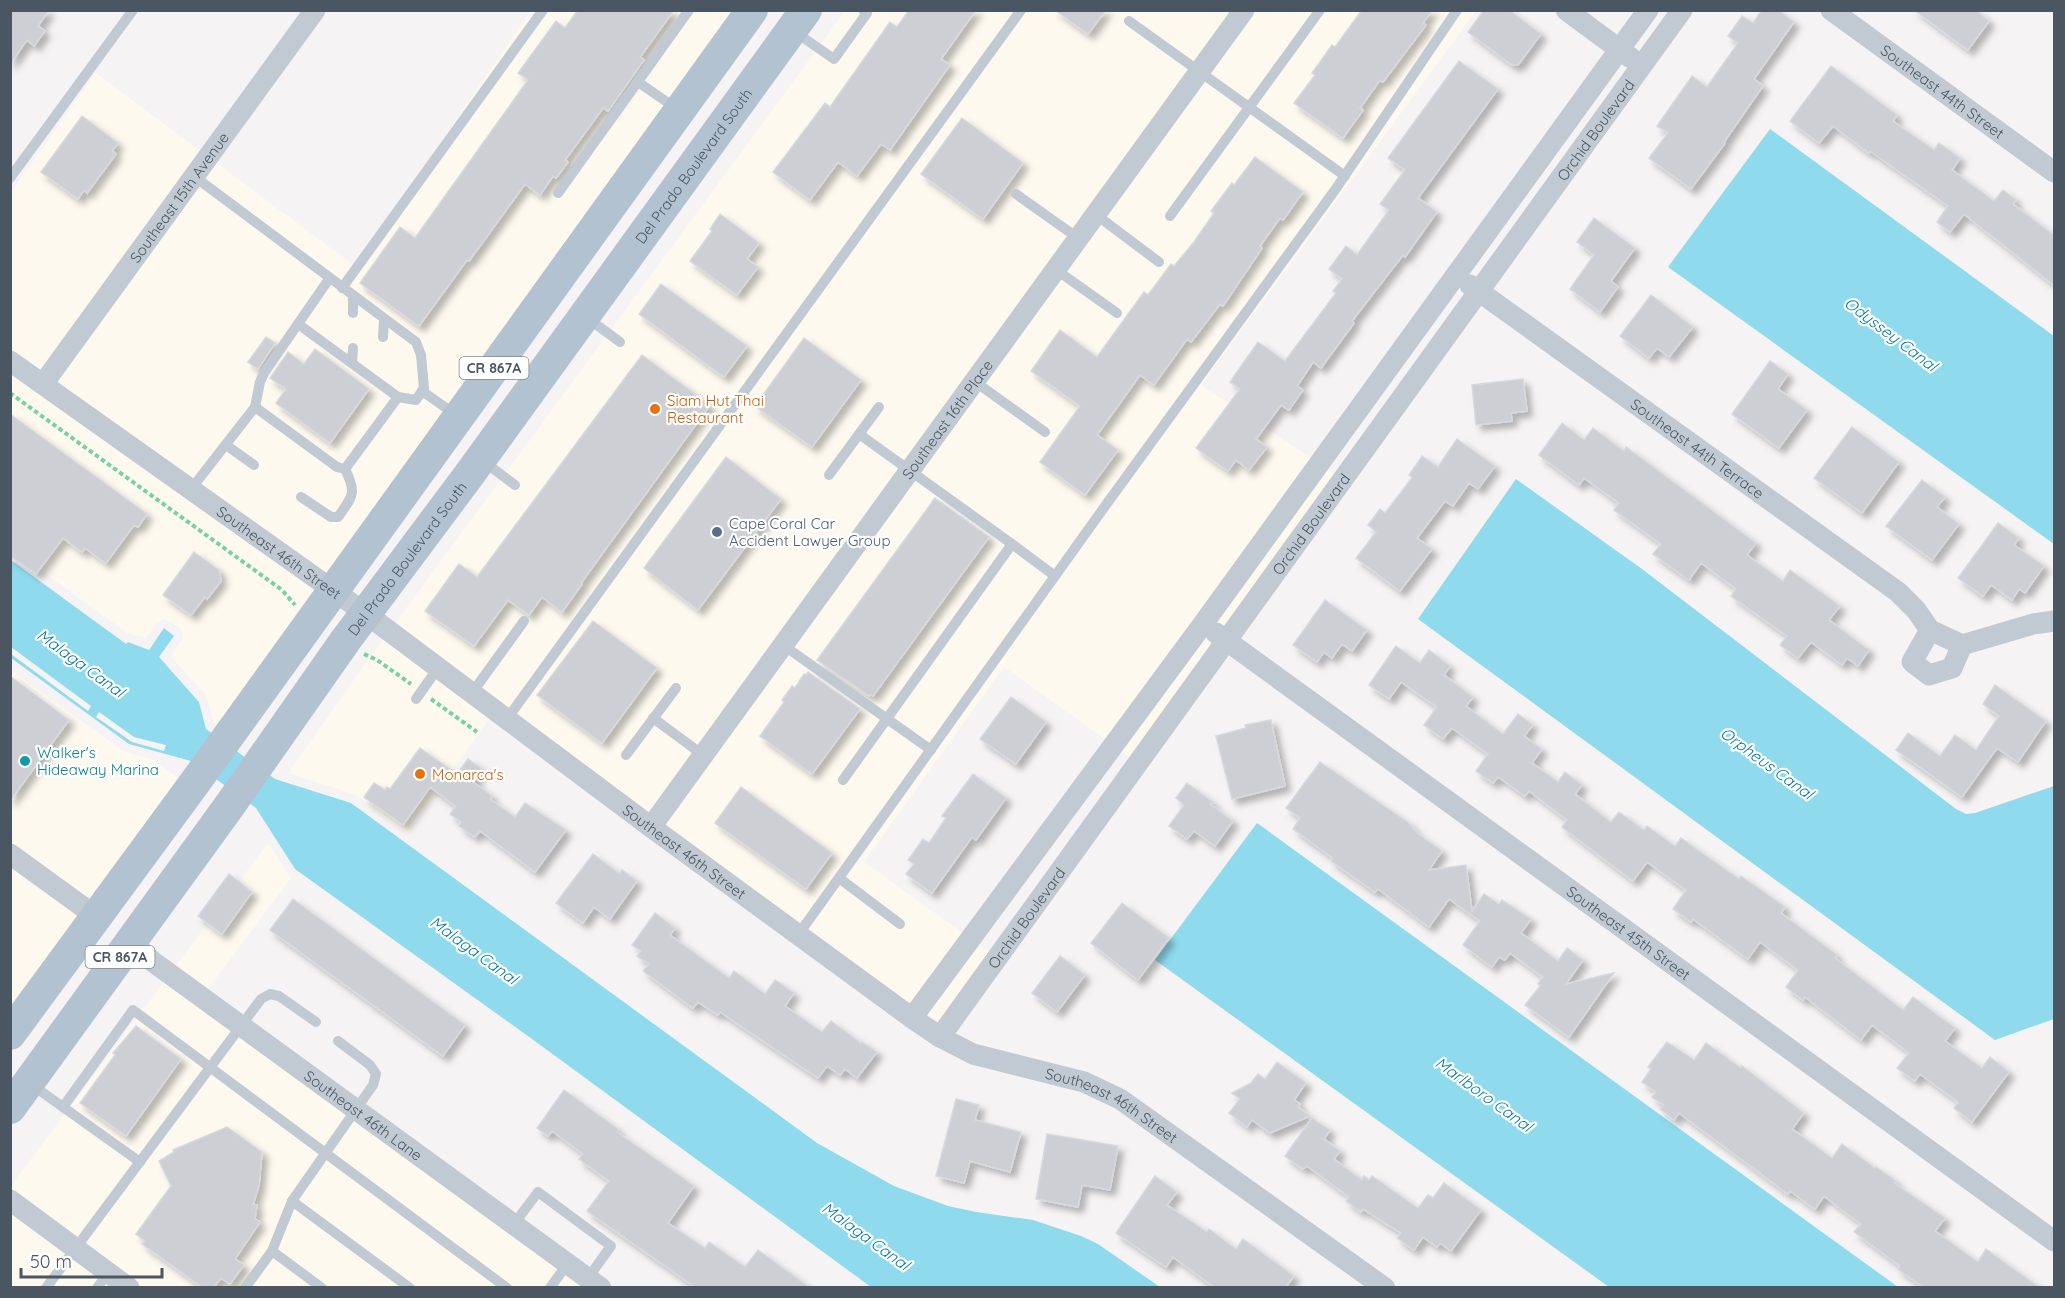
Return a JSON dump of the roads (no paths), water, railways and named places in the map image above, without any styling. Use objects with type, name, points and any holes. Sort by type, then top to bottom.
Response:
[{"type":"main road","name":"CR 867A","points":[[11,1032],[202,776],[235,725],[312,617],[752,10]]},
{"type":"main road","name":"Del Prado Boulevard South","points":[[10,1108],[230,805],[365,613],[585,316],[799,20]]},
{"type":"main road","points":[[134,938],[130,909],[137,894],[175,841],[202,776]]},
{"type":"main road","points":[[31,1081],[35,1053],[42,1036],[90,964],[96,947],[97,933],[94,919]]},
{"type":"street","name":"Southeast 15th Avenue","points":[[43,384],[315,10]]},
{"type":"street","points":[[1566,10],[1642,66]]},
{"type":"street","name":"Orchid Boulevard","points":[[912,1018],[1203,624],[1648,10]]},
{"type":"street","name":"Orchid Boulevard","points":[[940,1037],[1682,10]]},
{"type":"street","name":"Southeast 44th Street","points":[[1832,10],[2055,172]]},
{"type":"street","name":"Southeast 16th Place","points":[[651,827],[1240,12]]},
{"type":"street","name":"Southeast 44th Terrace","points":[[1457,276],[1898,592],[1916,610],[1930,630],[1962,645]]},
{"type":"street","name":"Southeast 46th Street","points":[[10,361],[365,613],[651,827],[940,1037],[973,1054],[1084,1082],[1120,1099],[1385,1287]]},
{"type":"street","points":[[1930,630],[1912,662],[1929,675],[1952,668],[1962,645],[2033,624],[2055,621]]},
{"type":"street","name":"Southeast 45th Street","points":[[1203,624],[2052,1233]]},
{"type":"street","points":[[10,854],[83,907],[94,919]]},
{"type":"street","name":"Southeast 46th Lane","points":[[134,938],[138,948],[152,961],[595,1283]]},
{"type":"street","points":[[10,1200],[76,1249],[103,1280],[129,1287]]},
{"type":"lane","points":[[10,178],[133,10]]},
{"type":"lane","points":[[342,288],[543,10]]},
{"type":"lane","points":[[558,193],[689,10]]},
{"type":"lane","points":[[507,719],[1021,10]]},
{"type":"lane","points":[[1170,216],[1320,10]]},
{"type":"lane","points":[[798,935],[1345,176],[1457,10]]},
{"type":"lane","points":[[799,20],[834,59],[866,11]]},
{"type":"lane","points":[[1129,21],[1345,176]]},
{"type":"lane","points":[[638,82],[679,111]]},
{"type":"lane","points":[[195,177],[416,342],[421,355],[424,388],[416,400],[398,397],[298,324]]},
{"type":"lane","points":[[1016,194],[1078,238]]},
{"type":"lane","points":[[1095,214],[1159,262]]},
{"type":"lane","points":[[1055,269],[1117,313]]},
{"type":"lane","points":[[191,489],[255,407],[264,373],[329,279]]},
{"type":"lane","points":[[352,313],[353,296]]},
{"type":"lane","points":[[585,316],[620,342]]},
{"type":"lane","points":[[383,337],[384,319]]},
{"type":"lane","points":[[352,363],[353,348]]},
{"type":"lane","points":[[380,384],[381,371]]},
{"type":"lane","points":[[974,381],[1045,432]]},
{"type":"lane","points":[[422,391],[459,416]]},
{"type":"lane","points":[[345,469],[398,397]]},
{"type":"lane","points":[[255,407],[337,468],[345,469]]},
{"type":"lane","points":[[829,475],[879,407]]},
{"type":"lane","points":[[859,434],[1055,576]]},
{"type":"lane","points":[[226,445],[254,465]]},
{"type":"lane","points":[[480,459],[515,485]]},
{"type":"lane","points":[[301,497],[331,517],[338,517],[351,498],[352,484],[345,469]]},
{"type":"lane","points":[[843,780],[1012,544]]},
{"type":"lane","points":[[472,693],[524,621]]},
{"type":"lane","points":[[783,645],[931,750]]},
{"type":"lane","points":[[419,696],[438,668]]},
{"type":"lane","points":[[626,755],[676,688]]},
{"type":"lane","points":[[653,718],[703,755]]},
{"type":"lane","points":[[839,878],[900,924]]},
{"type":"lane","points":[[46,1287],[261,999],[270,994],[279,996],[315,1022]]},
{"type":"lane","points":[[63,1107],[133,1010],[507,1287]]},
{"type":"lane","points":[[245,1287],[272,1251],[292,1201],[373,1085],[376,1074],[370,1065],[338,1041]]},
{"type":"lane","points":[[31,1081],[140,1162]]},
{"type":"lane","points":[[514,1224],[537,1192],[611,1246],[595,1283]]},
{"type":"lane","points":[[292,1201],[410,1287]]},
{"type":"lane","points":[[272,1251],[322,1287]]},
{"type":"lane","points":[[550,1287],[568,1263]]},
{"type":"water","name":"Odyssey Canal","points":[[1770,129],[2054,336],[2054,544],[1668,267]]},
{"type":"water","name":"Orpheus Canal","points":[[1516,479],[1642,569],[1956,809],[1966,814],[1975,813],[2054,786],[2054,1019],[1995,1040],[1418,619]]},
{"type":"water","name":"Malaga Canal","points":[[11,560],[126,644],[128,642],[149,650],[164,628],[174,636],[159,657],[199,702],[206,729],[275,779],[351,803],[817,1143],[894,1186],[948,1206],[1033,1220],[1081,1236],[1098,1244],[1160,1287],[871,1287],[295,869],[256,808],[191,761],[129,744],[11,658]]},
{"type":"water","name":"Marlboro Canal","points":[[1257,823],[1898,1287],[1609,1287],[1155,960]]},
{"type":"place","name":"Siam Hut Thai Restaurant","points":[[655,409]]},
{"type":"place","name":"Cape Coral Car Accident Lawyer Group","points":[[717,532]]},
{"type":"place","name":"Walker's Hideaway Marina","points":[[25,761]]},
{"type":"place","name":"Monarca's","points":[[420,774]]}]
